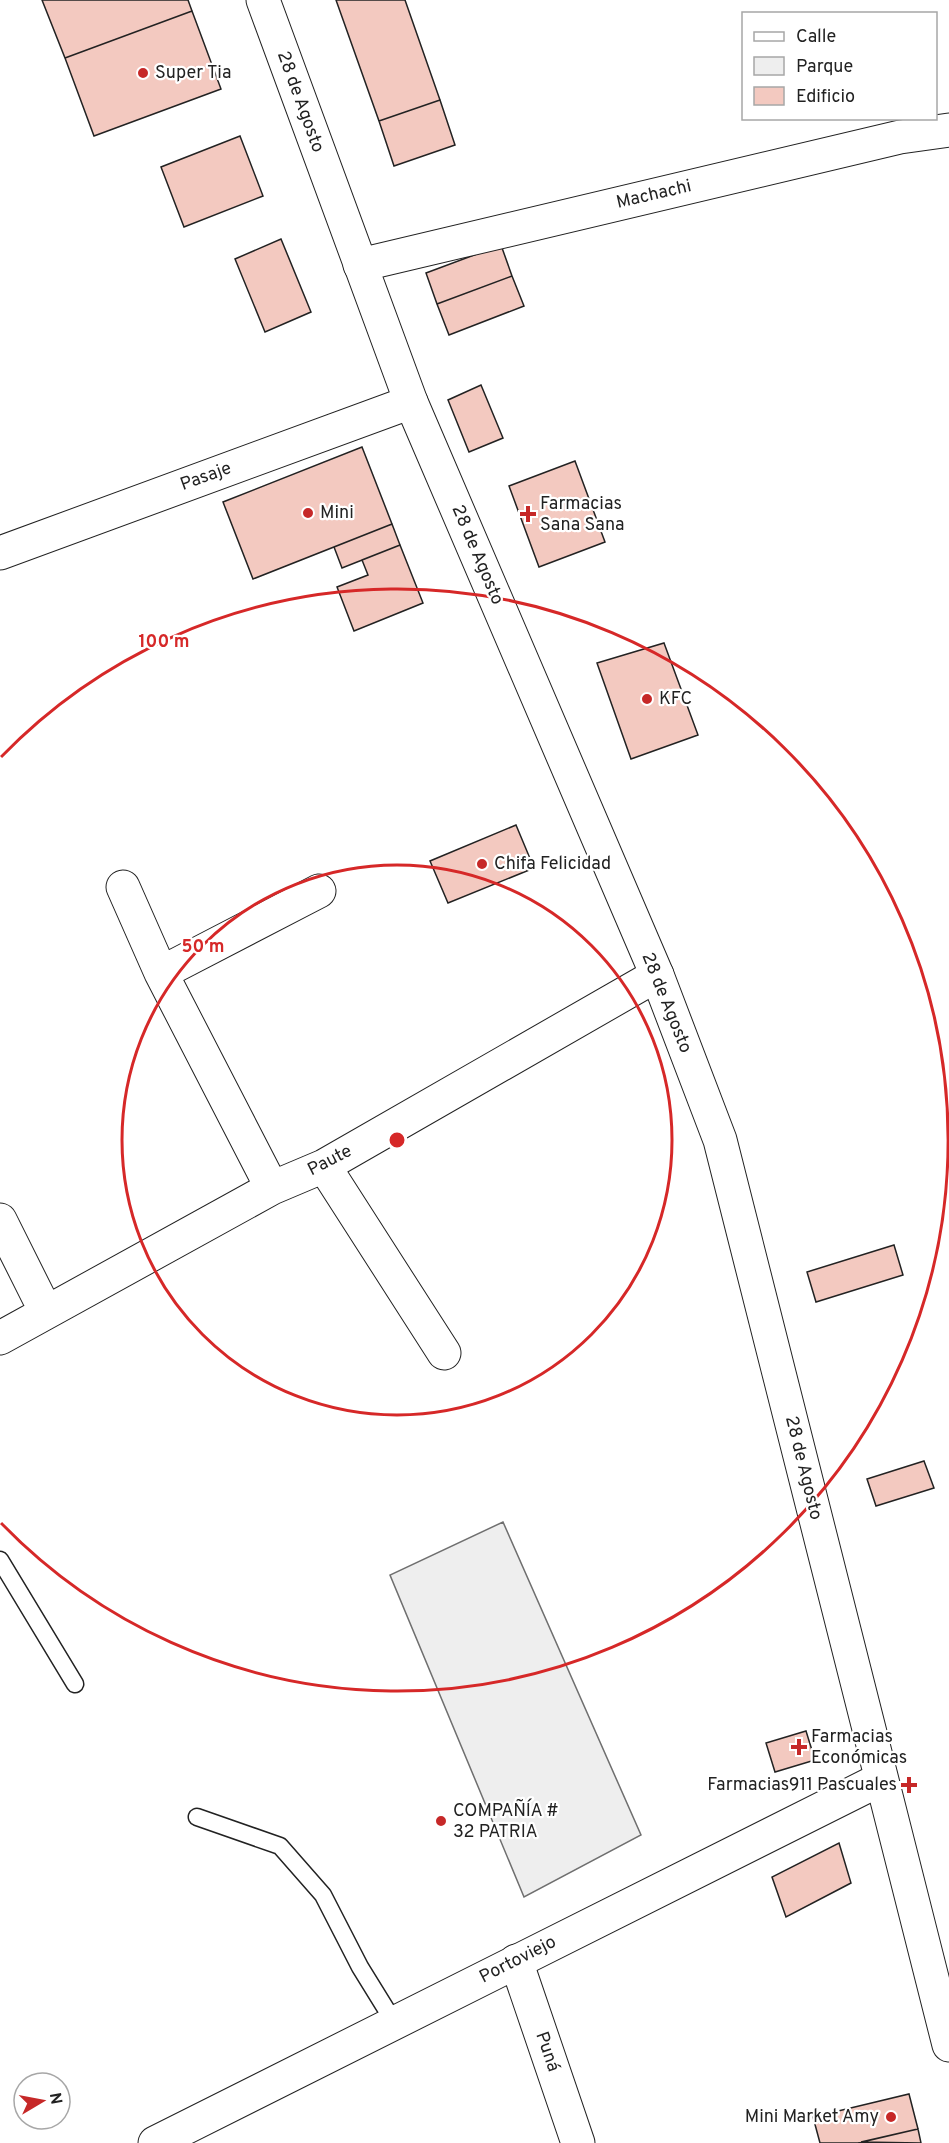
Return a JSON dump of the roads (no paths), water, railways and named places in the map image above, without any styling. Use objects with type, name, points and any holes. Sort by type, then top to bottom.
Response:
[{"type":"street","name":"28 de Agosto","points":[[263,0],[411,402],[657,975],[720,1140],[949,2045]]},
{"type":"street","name":"Machachi","points":[[360,265],[900,137],[949,130]]},
{"type":"street","name":"Pasaje","points":[[0,553],[411,402]]},
{"type":"street","points":[[123,886],[161,973],[272,1188]]},
{"type":"street","points":[[161,973],[319,891]]},
{"type":"street","name":"Paute","points":[[0,1338],[272,1188],[324,1166],[657,975]]},
{"type":"street","points":[[324,1166],[444,1353]]},
{"type":"street","points":[[0,1220],[46,1312]]},
{"type":"street","name":"Portoviejo","points":[[155,2143],[881,1779]]},
{"type":"street","name":"Puná","points":[[516,1961],[578,2143]]},
{"type":"lane","points":[[0,1560],[75,1684]]},
{"type":"lane","points":[[197,1817],[279,1845],[323,1895],[360,1967],[394,2022]]},
{"type":"place","name":"Super Tia","points":[[143,73]]},
{"type":"place","name":"Mini","points":[[308,513]]},
{"type":"place","name":"Farmacias Sana Sana","points":[[528,514]]},
{"type":"place","name":"KFC","points":[[647,699]]},
{"type":"place","name":"Chifa Felicidad","points":[[482,864]]},
{"type":"place","name":"Farmacias Económicas","points":[[799,1747]]},
{"type":"place","name":"Farmacias911 Pascuales","points":[[909,1785]]},
{"type":"place","name":"COMPAÑÍA # 32 PATRIA","points":[[441,1821]]},
{"type":"place","name":"Mini Market Amy","points":[[891,2117]]}]
